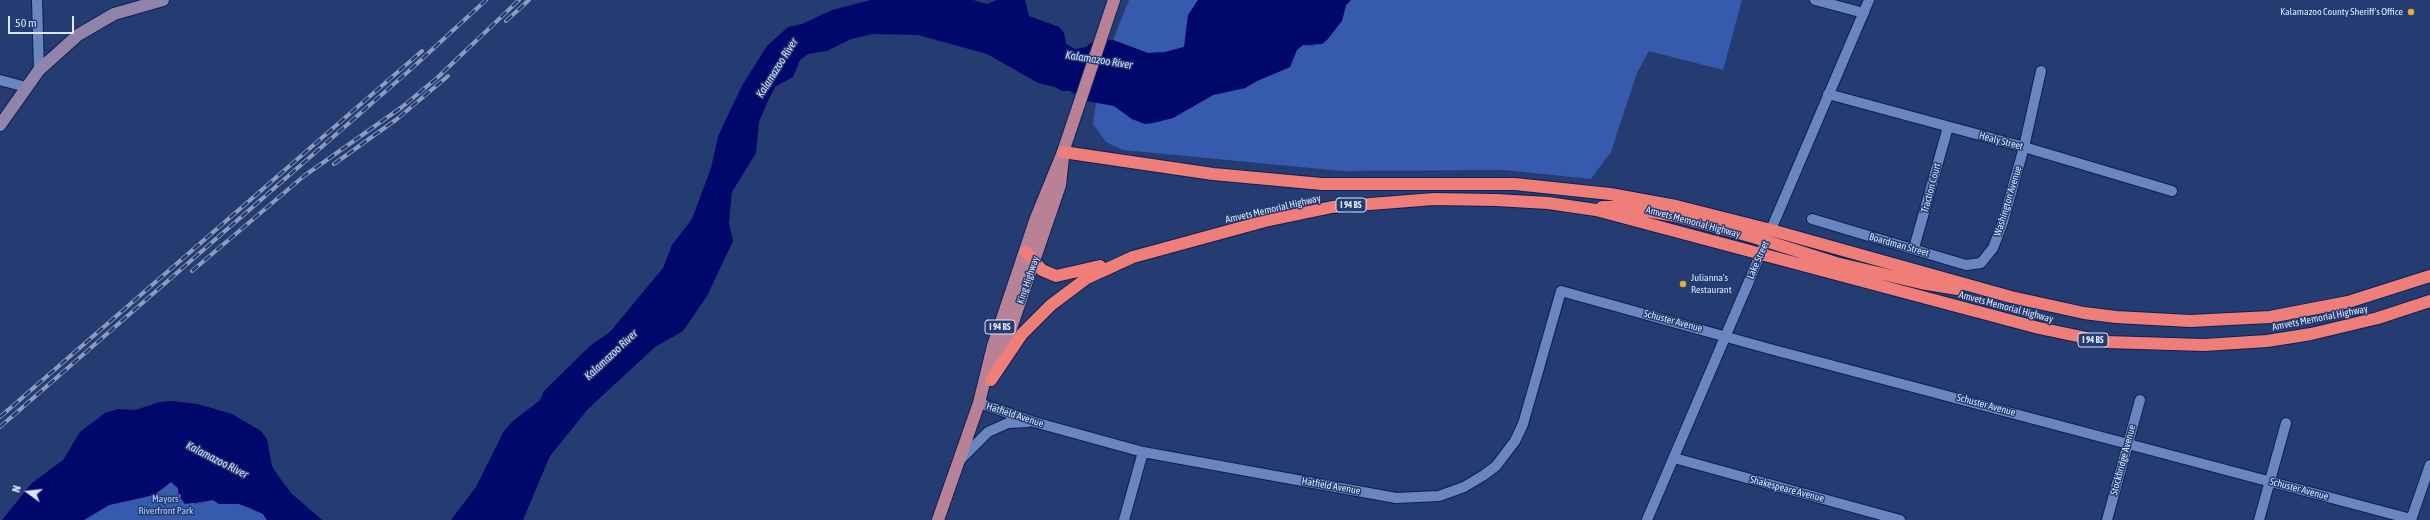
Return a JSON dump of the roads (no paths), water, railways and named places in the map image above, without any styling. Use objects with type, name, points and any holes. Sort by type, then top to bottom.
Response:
[{"type":"highway","name":"Amvets Memorial Highway","points":[[1063,152],[1212,174],[1322,184],[1514,184],[1548,186],[1610,194],[1676,206],[1769,236],[1836,263],[1921,283],[1960,289],[1974,287],[2084,313],[2148,320],[2190,321],[2270,317],[2317,309],[2381,293],[2430,276]]},
{"type":"highway","name":"Amvets Memorial Highway","points":[[991,380],[1022,334],[1051,305],[1086,278],[1133,257],[1265,221],[1332,207],[1434,199],[1496,200],[1564,204],[1596,210],[2039,328],[2106,342],[2204,345],[2267,341],[2311,334],[2378,318],[2430,301]]},
{"type":"highway","points":[[1596,210],[1605,205],[1659,212],[1769,236]]},
{"type":"highway","name":"I 94 BS","points":[[1026,252],[1034,263],[1049,274],[1064,275],[1133,257]]},
{"type":"main road","name":"King Highway","points":[[938,520],[979,403],[994,346],[1036,218],[1063,152],[1114,0]]},
{"type":"main road","name":"King Highway","points":[[979,403],[991,380],[1034,263],[1060,185],[1063,152]]},
{"type":"street","points":[[37,0],[39,70]]},
{"type":"street","points":[[0,125],[39,70],[67,44],[98,22],[132,7],[163,0]]},
{"type":"street","points":[[1815,0],[1864,13]]},
{"type":"street","name":"Lake Street","points":[[1647,520],[1724,335],[1762,253],[1869,0]]},
{"type":"street","name":"Washington Avenue","points":[[1986,260],[2001,227],[2024,147],[2041,71]]},
{"type":"street","points":[[0,80],[26,87]]},
{"type":"street","name":"Healy Street","points":[[1828,94],[2024,147],[2172,191]]},
{"type":"street","name":"Traction Court","points":[[1914,248],[1948,127]]},
{"type":"street","name":"Boardman Street","points":[[1812,220],[1914,248],[1966,265],[1976,265],[1986,260]]},
{"type":"street","name":"Hatfield Avenue","points":[[979,403],[1034,422],[1143,452],[1396,498],[1424,498],[1450,492],[1472,483],[1496,466],[1515,441],[1523,424],[1561,291]]},
{"type":"street","name":"Schuster Avenue","points":[[1561,291],[2411,519]]},
{"type":"street","name":"Stockbridge Avenue","points":[[2107,520],[2140,400]]},
{"type":"street","points":[[958,462],[980,438],[994,429],[1008,424],[1034,422]]},
{"type":"street","points":[[2259,520],[2286,423]]},
{"type":"street","points":[[1124,520],[1143,452]]},
{"type":"street","name":"Shakespeare Avenue","points":[[1674,458],[1900,520]]},
{"type":"street","points":[[2411,519],[2430,465]]},
{"type":"water","name":"Kalamazoo River","points":[[871,0],[973,0],[987,4],[997,0],[1025,0],[1029,16],[1059,27],[1064,33],[1066,44],[1075,49],[1086,47],[1096,39],[1113,40],[1148,53],[1165,52],[1184,47],[1188,15],[1198,0],[1351,0],[1346,5],[1342,21],[1327,40],[1322,44],[1303,45],[1297,50],[1290,67],[1257,81],[1245,88],[1213,95],[1173,118],[1145,124],[1132,119],[1114,106],[1086,101],[1070,91],[1062,91],[1055,87],[1038,83],[987,54],[918,35],[873,34],[851,39],[827,51],[808,54],[800,60],[793,77],[775,87],[767,103],[759,122],[756,153],[732,192],[729,223],[733,241],[707,296],[683,331],[655,347],[588,409],[550,456],[523,520],[451,520],[476,487],[504,431],[512,422],[540,400],[544,391],[591,345],[610,332],[663,268],[672,245],[692,219],[711,168],[718,137],[725,121],[743,84],[767,46],[788,27],[802,24],[832,10]]},
{"type":"water","name":"Kalamazoo River","points":[[172,401],[198,404],[232,414],[261,431],[267,439],[272,466],[279,477],[291,493],[322,520],[267,520],[263,514],[248,507],[239,504],[219,504],[213,500],[185,504],[179,496],[178,488],[171,482],[154,495],[109,505],[84,520],[2,520],[32,483],[63,460],[80,432],[105,413],[118,409],[135,410],[160,402]]},
{"type":"railway","points":[[0,427],[410,70],[486,0]]},
{"type":"railway","points":[[192,271],[304,176],[402,107],[437,78],[519,0]]},
{"type":"railway","points":[[506,21],[529,0]]},
{"type":"railway","points":[[0,417],[422,51]]},
{"type":"railway","points":[[334,164],[397,119],[448,76]]},
{"type":"place","name":"Kalamazoo County Sheriff's Office","points":[[2411,12]]},
{"type":"place","name":"Julianna's Restaurant","points":[[1683,284]]},
{"type":"park label","name":"Mayors' Riverfront Park","points":[[166,504]]}]
